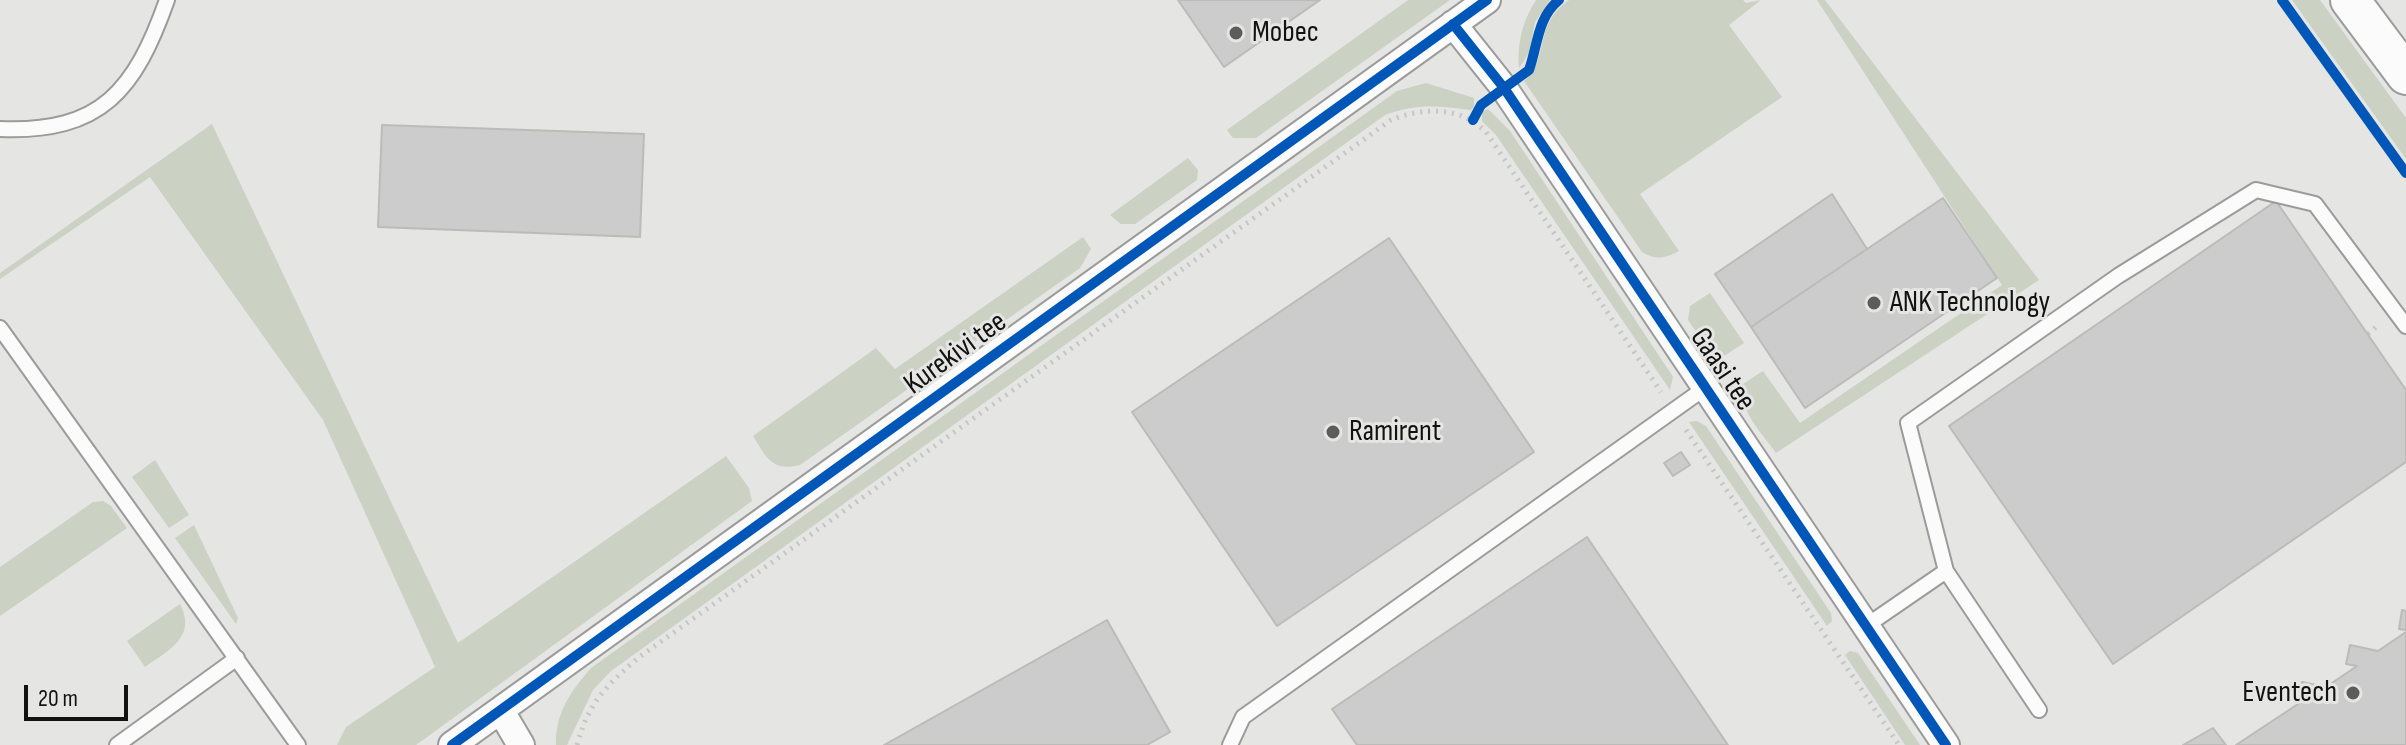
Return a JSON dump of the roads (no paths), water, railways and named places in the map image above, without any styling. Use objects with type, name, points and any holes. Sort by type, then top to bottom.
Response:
[{"type":"street","name":"Kurekivi tee","points":[[452,745],[1487,0]]},
{"type":"street","points":[[2350,0],[2401,58]]},
{"type":"street","name":"Gaasi tee","points":[[1453,24],[1504,88],[1946,745]]},
{"type":"street","points":[[501,711],[521,745]]},
{"type":"lane","points":[[0,129],[33,130],[87,117],[124,89],[150,48],[167,0]]},
{"type":"lane","points":[[2039,710],[1946,571],[1908,423],[2118,276],[2256,190],[2315,204],[2406,326]]},
{"type":"lane","points":[[0,328],[298,745]]},
{"type":"lane","points":[[1230,745],[1243,717],[1705,388]]},
{"type":"lane","points":[[1866,626],[1946,571]]},
{"type":"lane","points":[[117,745],[237,658]]},
{"type":"place","name":"Mobec","points":[[1236,33]]},
{"type":"place","name":"ANK Technology","points":[[1874,303]]},
{"type":"place","name":"Ramirent","points":[[1333,432]]},
{"type":"place","name":"Eventech","points":[[2353,693]]}]
